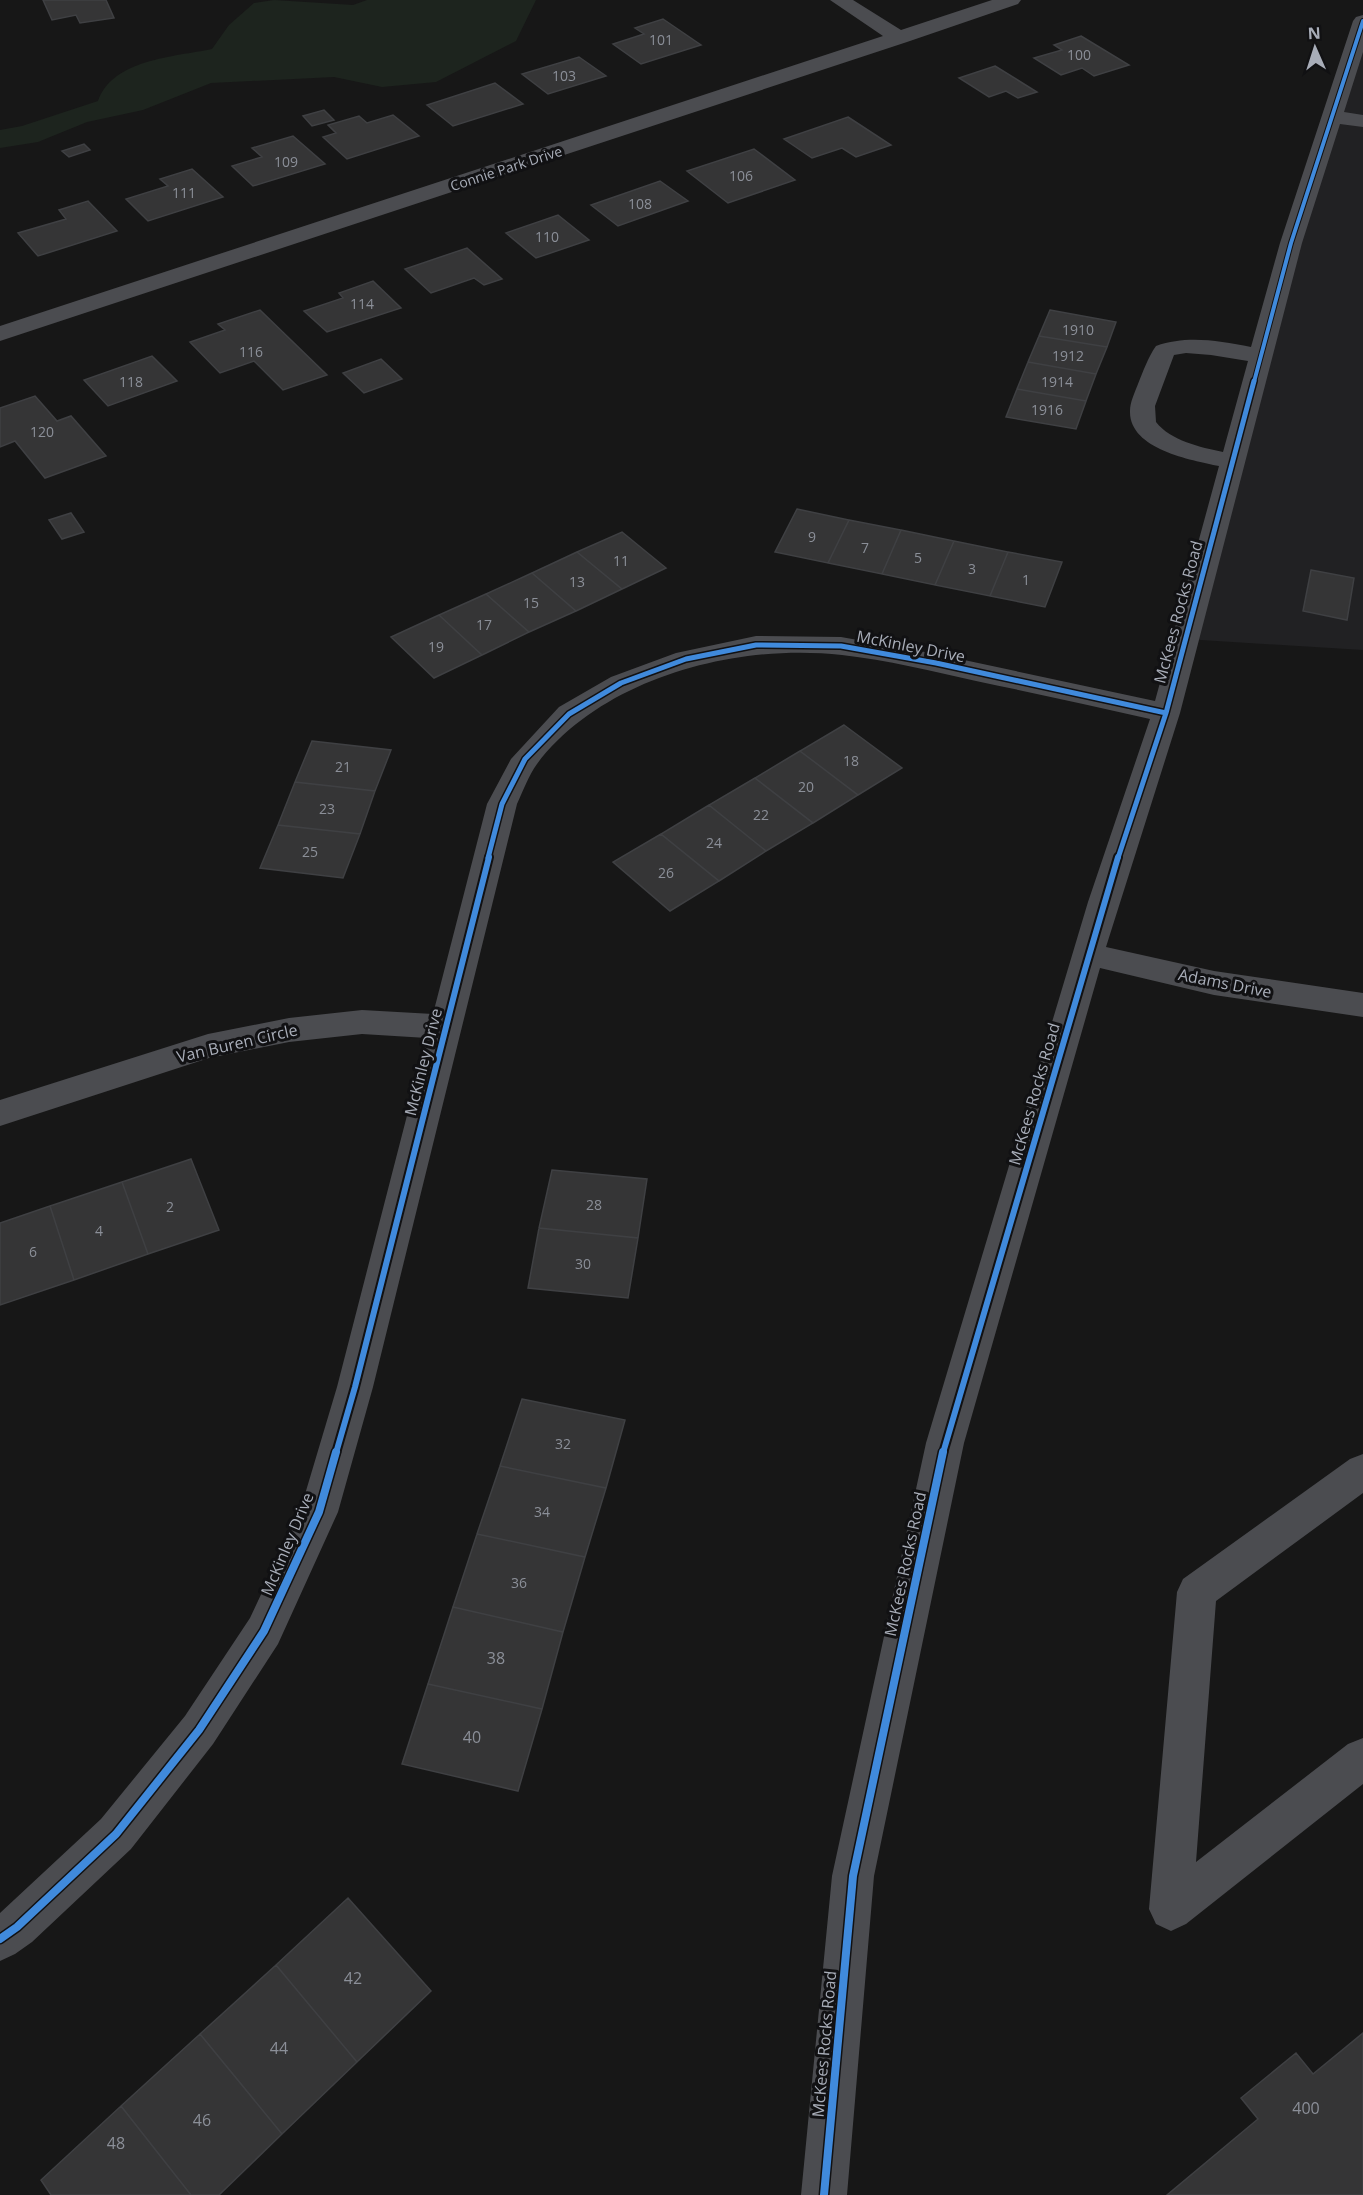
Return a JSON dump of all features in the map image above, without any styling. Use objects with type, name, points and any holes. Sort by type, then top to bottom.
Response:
[{"type":"street","points":[[840,0],[900,38]]},
{"type":"street","name":"Connie Park Drive","points":[[0,334],[1011,0]]},
{"type":"street","name":"McKees Rocks Road","points":[[824,2195],[853,1876],[945,1443],[1088,954],[1166,713],[1291,243],[1363,21]]},
{"type":"street","points":[[1332,117],[1363,122]]},
{"type":"street","points":[[1232,462],[1162,442],[1145,426],[1141,412],[1164,351],[1174,346],[1191,346],[1260,357]]},
{"type":"street","name":"McKinley Drive","points":[[0,1939],[17,1927],[116,1834],[199,1730],[264,1631],[319,1512],[355,1387],[502,804],[525,759],[569,714],[621,683],[686,659],[756,645],[841,646],[936,663],[1166,713]]},
{"type":"street","name":"Adams Drive","points":[[1088,954],[1214,983],[1363,1005]]},
{"type":"street","name":"Van Buren Circle","points":[[0,1113],[208,1046],[289,1030],[362,1022],[445,1027]]},
{"type":"street","points":[[1363,1471],[1197,1592],[1172,1909],[1363,1758]]},
{"type":"shaded area","points":[[274,0],[353,5],[367,0],[536,0],[516,41],[436,82],[382,87],[334,77],[211,83],[143,110],[87,122],[38,142],[0,148],[0,130],[22,126],[98,101],[106,87],[117,76],[146,62],[212,49],[229,25],[254,3]]},
{"type":"shaded area","points":[[1363,21],[1363,650],[1185,639]]},
{"type":"building","points":[[43,0],[106,0],[114,18],[80,23],[76,15],[52,20]]},
{"type":"building","points":[[663,19],[701,45],[641,64],[613,44],[644,34],[635,28]]},
{"type":"building","points":[[1081,36],[1129,65],[1094,76],[1082,68],[1061,75],[1034,58],[1062,50],[1054,45]]},
{"type":"building","points":[[579,57],[606,76],[548,94],[522,74]]},
{"type":"building","points":[[995,66],[1037,92],[1018,98],[1006,91],[989,97],[959,78]]},
{"type":"building","points":[[495,83],[523,104],[453,126],[427,105]]},
{"type":"building","points":[[324,110],[334,120],[312,126],[303,116]]},
{"type":"building","points":[[393,115],[419,136],[347,159],[323,137],[336,133],[328,125],[359,116],[367,123]]},
{"type":"building","points":[[848,117],[891,145],[856,157],[842,148],[812,158],[784,139]]},
{"type":"building","points":[[293,136],[325,164],[253,186],[232,166],[262,157],[252,148]]},
{"type":"building","points":[[84,144],[90,150],[69,157],[62,151]]},
{"type":"building","points":[[754,149],[795,180],[728,203],[687,171]]},
{"type":"building","points":[[192,169],[223,197],[148,221],[126,199],[168,186],[160,179]]},
{"type":"building","points":[[660,181],[688,201],[618,226],[591,205]]},
{"type":"building","points":[[88,201],[117,231],[38,256],[18,233],[66,219],[59,210]]},
{"type":"building","points":[[558,215],[589,240],[536,258],[506,233]]},
{"type":"building","points":[[467,248],[502,279],[484,285],[474,278],[431,293],[405,269]]},
{"type":"building","points":[[373,281],[401,308],[327,332],[304,311],[343,298],[339,293]]},
{"type":"building","points":[[260,310],[327,375],[283,390],[254,361],[220,373],[190,342],[225,330],[218,324]]},
{"type":"building","points":[[1050,310],[1116,322],[1107,347],[1039,336]]},
{"type":"building","points":[[1039,336],[1107,347],[1096,374],[1028,362]]},
{"type":"building","points":[[152,356],[177,381],[108,406],[84,380]]},
{"type":"building","points":[[381,359],[402,379],[364,393],[343,373]]},
{"type":"building","points":[[1028,362],[1096,374],[1086,401],[1017,389]]},
{"type":"building","points":[[1017,389],[1086,401],[1076,429],[1006,417]]},
{"type":"building","points":[[35,396],[57,421],[71,416],[106,456],[45,478],[15,441],[0,447],[0,408]]},
{"type":"building","points":[[797,509],[849,520],[828,563],[775,552]]},
{"type":"building","points":[[71,513],[84,532],[62,539],[49,520]]},
{"type":"building","points":[[849,520],[901,530],[882,574],[828,563]]},
{"type":"building","points":[[901,530],[954,541],[935,585],[882,574]]},
{"type":"building","points":[[622,532],[666,568],[622,589],[577,552]]},
{"type":"building","points":[[954,541],[1008,552],[990,596],[935,585]]},
{"type":"building","points":[[577,552],[622,589],[576,611],[532,573]]},
{"type":"building","points":[[1008,552],[1062,562],[1045,607],[990,596]]},
{"type":"building","points":[[1311,570],[1354,578],[1347,620],[1303,611]]},
{"type":"building","points":[[532,573],[576,611],[529,632],[486,594]]},
{"type":"building","points":[[486,594],[529,632],[482,655],[439,615]]},
{"type":"building","points":[[439,615],[482,655],[434,678],[391,637]]},
{"type":"building","points":[[844,725],[902,768],[858,795],[800,751]]},
{"type":"building","points":[[312,741],[391,750],[375,791],[295,782]]},
{"type":"building","points":[[800,751],[858,795],[813,823],[755,778]]},
{"type":"building","points":[[755,778],[813,823],[766,851],[709,805]]},
{"type":"building","points":[[295,782],[375,791],[360,834],[278,825]]},
{"type":"building","points":[[709,805],[766,851],[719,881],[661,834]]},
{"type":"building","points":[[278,825],[360,834],[343,878],[260,868]]},
{"type":"building","points":[[661,834],[719,881],[670,911],[613,862]]},
{"type":"building","points":[[191,1159],[219,1230],[148,1254],[122,1182]]},
{"type":"building","points":[[552,1170],[647,1179],[638,1238],[539,1228]]},
{"type":"building","points":[[122,1182],[148,1254],[74,1280],[50,1206]]},
{"type":"building","points":[[50,1206],[74,1280],[0,1305],[0,1223]]},
{"type":"building","points":[[539,1228],[638,1238],[628,1298],[528,1288]]},
{"type":"building","points":[[522,1399],[625,1420],[606,1488],[500,1466]]},
{"type":"building","points":[[500,1466],[606,1488],[585,1557],[477,1534]]},
{"type":"building","points":[[477,1534],[585,1557],[563,1632],[453,1607]]},
{"type":"building","points":[[453,1607],[563,1632],[542,1709],[428,1684]]},
{"type":"building","points":[[428,1684],[542,1709],[518,1791],[402,1764]]},
{"type":"building","points":[[348,1898],[431,1991],[357,2062],[276,1965]]},
{"type":"building","points":[[276,1965],[357,2062],[282,2134],[200,2034]]},
{"type":"building","points":[[1363,2033],[1363,2195],[1167,2195],[1258,2119],[1241,2098],[1296,2053],[1313,2074]]},
{"type":"building","points":[[200,2034],[282,2134],[219,2195],[191,2195],[121,2106]]},
{"type":"building","points":[[121,2106],[191,2195],[51,2195],[41,2180]]},
{"type":"cycle path","points":[[824,2195],[853,1876],[945,1443],[1103,902],[1166,713],[1291,243],[1363,21]]},
{"type":"cycle path","points":[[0,1939],[17,1927],[116,1834],[199,1730],[264,1631],[319,1512],[355,1387],[502,804],[525,759],[569,714],[621,683],[686,659],[756,645],[841,646],[936,663],[1166,713]]}]
